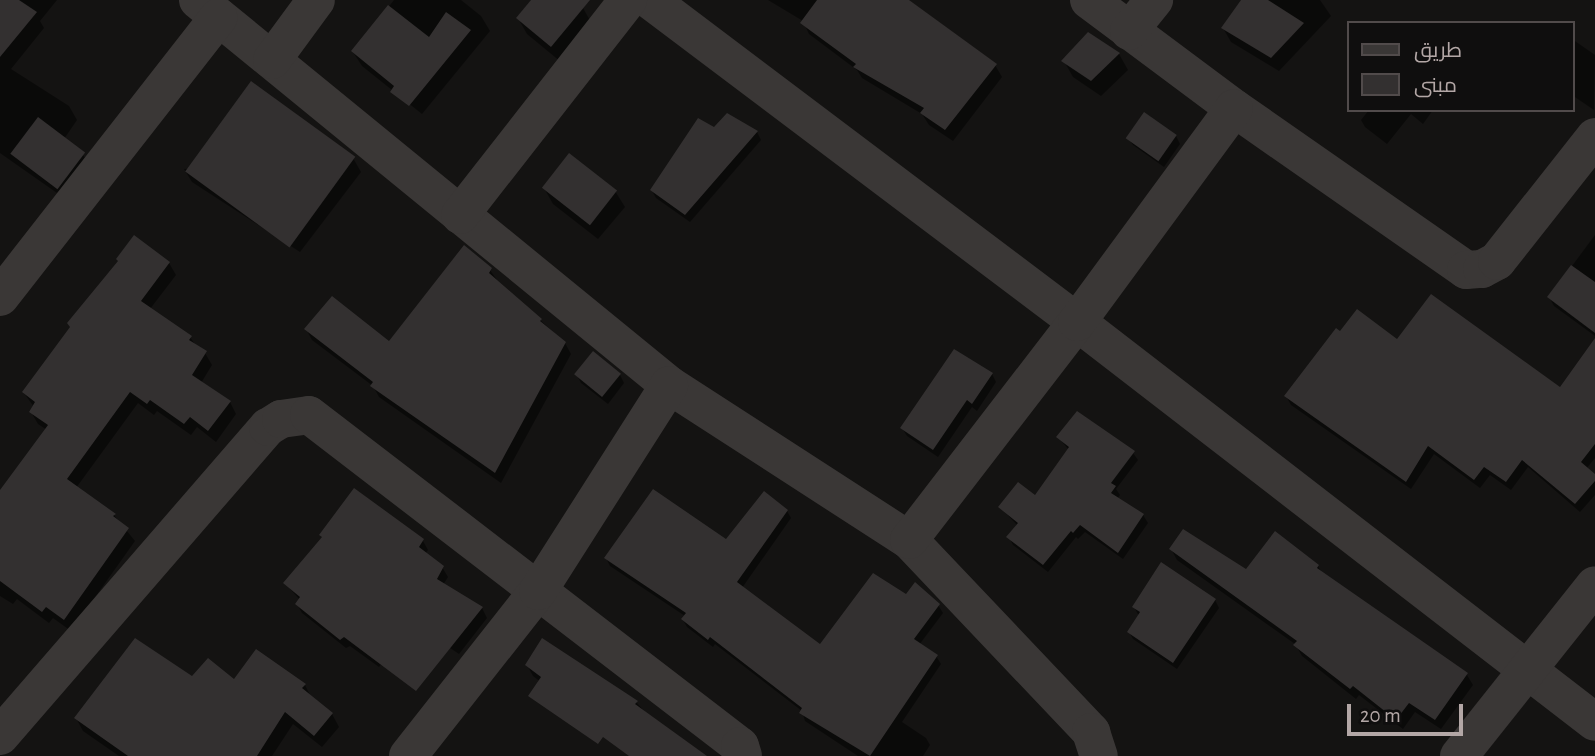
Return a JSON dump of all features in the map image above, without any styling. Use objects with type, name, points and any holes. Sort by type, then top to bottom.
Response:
[{"type":"street","points":[[272,60],[316,0]]},
{"type":"street","points":[[460,215],[628,0]]},
{"type":"street","points":[[650,0],[1077,322],[1595,722]]},
{"type":"street","points":[[1089,0],[1234,108],[1466,270],[1482,269],[1497,261],[1595,136]]},
{"type":"street","points":[[1129,31],[1154,0]]},
{"type":"street","points":[[0,297],[209,8],[669,386],[909,540],[1091,732],[1099,756]]},
{"type":"street","points":[[909,540],[1077,322],[1234,108]]},
{"type":"street","points":[[408,756],[538,591],[669,386]]},
{"type":"street","points":[[0,736],[268,427],[281,419],[309,415],[740,746],[743,756]]},
{"type":"street","points":[[1460,756],[1595,585]]},
{"type":"building","points":[[0,0],[19,0],[37,12],[0,57]]},
{"type":"building","points":[[531,0],[590,0],[551,47],[516,18]]},
{"type":"building","points":[[817,0],[909,0],[997,64],[945,130],[920,113],[924,108],[853,67],[856,64],[800,23]]},
{"type":"building","points":[[1241,0],[1268,0],[1304,23],[1271,58],[1221,28]]},
{"type":"building","points":[[388,5],[429,37],[446,12],[471,30],[409,106],[390,92],[394,86],[351,51]]},
{"type":"building","points":[[1088,32],[1120,53],[1091,81],[1061,61]]},
{"type":"building","points":[[251,81],[355,157],[290,247],[185,172]]},
{"type":"building","points":[[1144,112],[1177,135],[1158,161],[1126,138]]},
{"type":"building","points":[[727,113],[758,131],[685,215],[650,190],[698,118],[714,127]]},
{"type":"building","points":[[38,117],[85,153],[57,189],[10,154]]},
{"type":"building","points":[[569,153],[617,191],[590,225],[542,188]]},
{"type":"building","points":[[134,235],[170,262],[141,301],[192,336],[189,340],[207,351],[192,375],[231,401],[208,431],[190,417],[184,424],[150,400],[147,404],[130,392],[67,479],[116,514],[113,516],[129,528],[64,620],[46,607],[42,612],[0,581],[0,490],[48,425],[29,412],[35,402],[22,392],[70,327],[67,323],[118,261],[116,259]]},
{"type":"building","points":[[464,245],[492,268],[489,273],[566,342],[495,473],[370,386],[373,382],[304,329],[332,296],[389,341]]},
{"type":"building","points":[[1571,265],[1595,282],[1595,333],[1547,297]]},
{"type":"building","points":[[1431,294],[1560,387],[1595,338],[1595,444],[1581,462],[1595,474],[1595,481],[1575,504],[1522,460],[1506,482],[1484,467],[1474,480],[1428,446],[1406,482],[1284,396],[1336,328],[1340,331],[1357,309],[1397,339]]},
{"type":"building","points":[[954,349],[993,373],[972,404],[967,400],[933,450],[900,428]]},
{"type":"building","points":[[593,351],[621,374],[602,397],[574,374]]},
{"type":"building","points":[[1077,411],[1135,451],[1111,483],[1116,486],[1111,493],[1144,514],[1118,553],[1080,525],[1073,533],[1071,531],[1043,565],[1006,537],[1018,523],[998,507],[1018,482],[1035,495],[1069,447],[1056,437]]},
{"type":"building","points":[[354,488],[424,539],[419,547],[444,566],[437,579],[483,607],[416,691],[344,637],[340,640],[295,604],[300,597],[283,583],[322,537],[319,535]]},
{"type":"building","points":[[653,489],[726,539],[764,491],[788,510],[737,582],[820,644],[873,573],[906,594],[915,582],[940,604],[914,639],[938,655],[870,756],[799,713],[802,708],[710,637],[708,640],[681,619],[686,613],[604,558]]},
{"type":"building","points":[[1183,529],[1246,569],[1275,531],[1319,565],[1317,568],[1468,673],[1435,720],[1409,703],[1396,720],[1353,686],[1350,689],[1293,645],[1297,641],[1169,549]]},
{"type":"building","points":[[1161,562],[1216,599],[1173,663],[1127,632],[1140,612],[1132,607]]},
{"type":"building","points":[[135,638],[192,676],[208,658],[234,679],[256,649],[306,684],[302,688],[333,713],[314,736],[285,712],[257,756],[128,756],[74,718]]},
{"type":"building","points":[[542,638],[638,701],[635,704],[707,756],[629,756],[603,737],[598,744],[528,696],[541,677],[525,665]]}]
